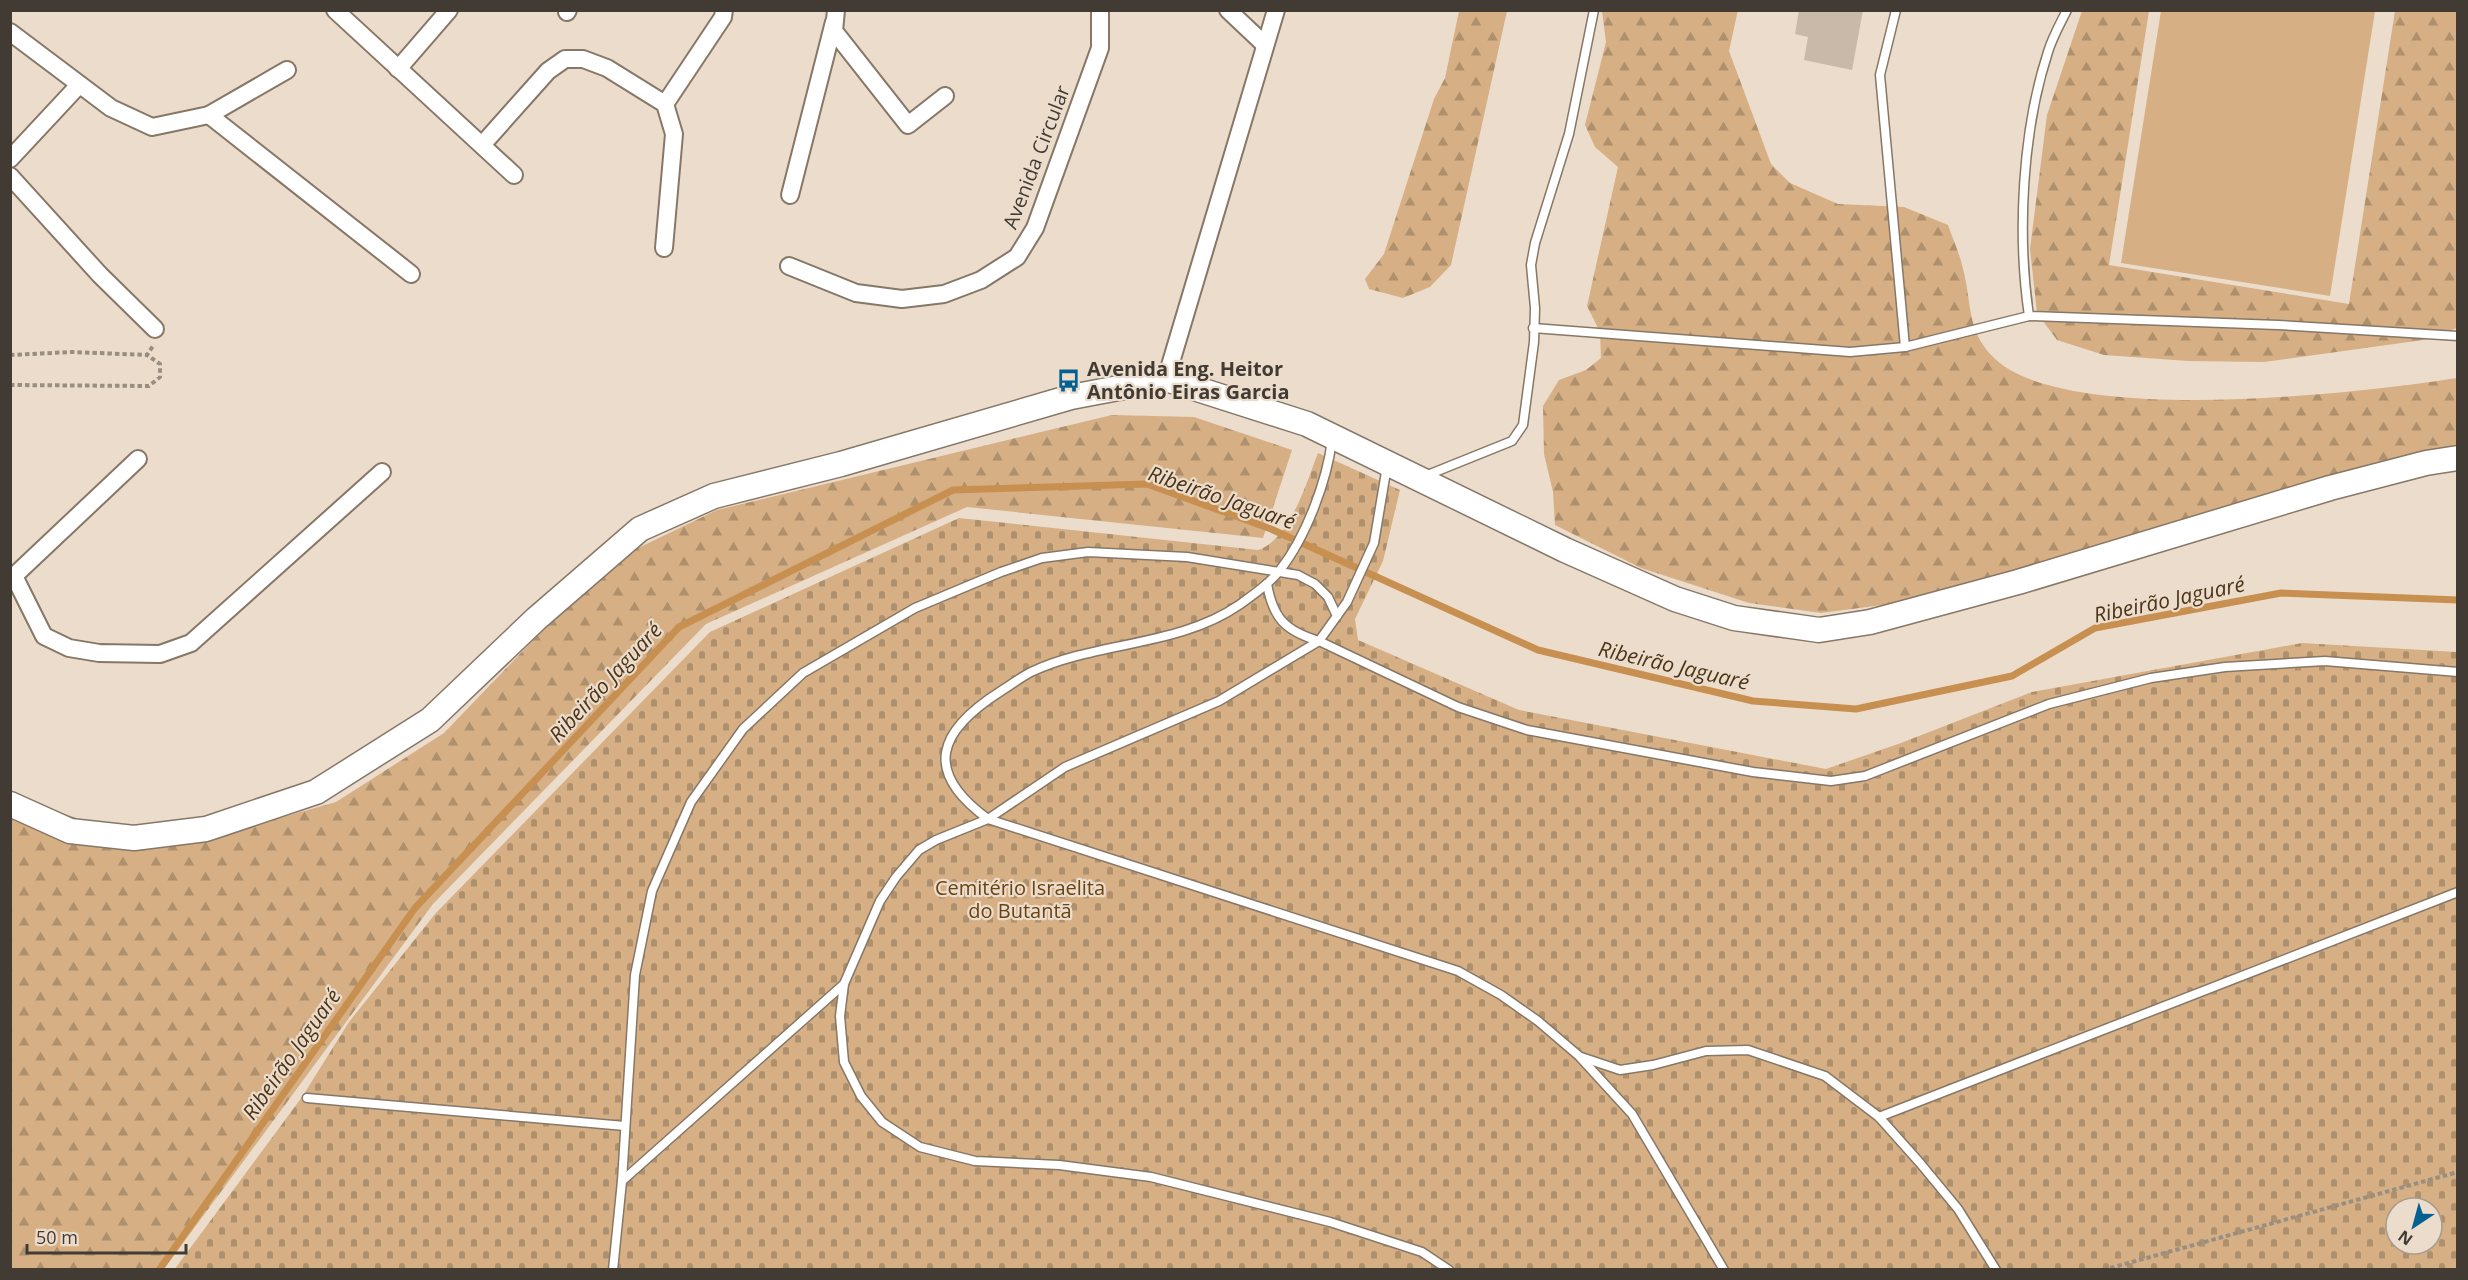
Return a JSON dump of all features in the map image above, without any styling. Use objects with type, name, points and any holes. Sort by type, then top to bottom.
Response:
[{"type":"main road","points":[[10,804],[70,831],[134,838],[206,829],[316,792],[430,720],[536,619],[640,529],[714,496],[841,464],[1071,397],[1166,379],[1307,424],[1564,550],[1675,599],[1734,618],[1819,630],[1869,622],[2018,582],[2330,488],[2426,463],[2457,458]]},
{"type":"street","points":[[335,10],[514,175]]},
{"type":"street","points":[[398,69],[449,10]]},
{"type":"street","points":[[665,104],[723,17],[724,10]]},
{"type":"street","name":"Avenida Circular","points":[[789,266],[856,293],[902,299],[944,294],[981,280],[1017,257],[1039,217],[1100,48],[1100,10]]},
{"type":"street","points":[[1228,10],[1265,45]]},
{"type":"street","points":[[1166,379],[1276,10]]},
{"type":"street","points":[[835,16],[834,31],[908,125],[945,96]]},
{"type":"street","points":[[790,195],[835,16]]},
{"type":"street","points":[[10,32],[111,108],[152,127],[209,115],[287,70]]},
{"type":"street","points":[[482,146],[548,71],[565,59],[583,58],[607,68],[665,104],[674,134],[664,248]]},
{"type":"street","points":[[10,159],[80,85]]},
{"type":"street","points":[[209,115],[411,274]]},
{"type":"street","points":[[10,176],[100,275],[155,329]]},
{"type":"street","points":[[138,459],[12,576],[44,636],[69,648],[99,653],[160,654],[191,643],[382,472]]},
{"type":"lane","points":[[1419,479],[1512,441],[1523,425],[1535,308],[1531,265],[1535,243],[1569,134],[1594,10]]},
{"type":"lane","points":[[1896,10],[1880,75],[1905,347]]},
{"type":"lane","points":[[2029,316],[2024,269],[2029,130],[2048,52],[2067,10]]},
{"type":"lane","points":[[1533,328],[1850,351],[1905,347],[2029,316],[2277,325],[2457,336]]},
{"type":"lane","points":[[1333,436],[1330,459],[1313,507],[1291,553],[1267,584],[1237,606],[1189,630],[1078,656],[1031,672],[975,708],[950,740],[945,753],[946,770],[955,789],[988,819],[1458,971],[1501,995],[1579,1056],[1632,1114],[1724,1269]]},
{"type":"lane","points":[[1388,463],[1374,543],[1347,602],[1319,641],[1219,701],[1065,766],[988,819],[936,840],[919,850],[880,900],[844,984],[840,1016],[844,1062],[861,1096],[882,1122],[920,1147],[975,1161],[1059,1165],[1151,1177],[1330,1222],[1422,1252],[1449,1269]]},
{"type":"lane","points":[[613,1269],[622,1181],[635,975],[651,891],[691,802],[742,729],[803,673],[915,608],[1000,572],[1042,558],[1088,552],[1136,552],[1298,575],[1315,584],[1328,597],[1336,616]]},
{"type":"lane","points":[[1267,584],[1270,604],[1282,622],[1299,635],[1319,641],[1458,707],[1527,730],[1753,772],[1831,781],[1848,780],[1873,773],[2049,704],[2151,678],[2225,667],[2316,661],[2457,672]]},
{"type":"lane","points":[[1879,1118],[2457,892]]},
{"type":"lane","points":[[622,1181],[844,984]]},
{"type":"lane","points":[[1579,1056],[1620,1070],[1653,1065],[1706,1051],[1748,1050],[1825,1076],[1879,1118],[1958,1209],[1996,1269]]},
{"type":"lane","points":[[308,1098],[625,1126]]},
{"type":"path","points":[[147,355],[158,336],[155,329]]},
{"type":"path","points":[[10,355],[72,352],[147,355],[160,364],[160,377],[149,386],[10,385]]},
{"type":"path","points":[[2103,1269],[2457,1172]]},
{"type":"green space","points":[[1738,10],[1729,51],[1771,164],[1790,183],[1838,204],[1904,207],[1948,225],[1962,263],[1971,315],[1978,336],[1993,357],[2029,379],[2082,392],[2145,399],[2215,400],[2354,391],[2457,378],[2458,446],[2436,448],[2255,506],[1906,602],[1821,613],[1749,603],[1641,568],[1555,525],[1553,492],[1544,454],[1543,406],[1559,380],[1586,370],[1601,358],[1600,332],[1587,306],[1618,167],[1595,147],[1585,125],[1606,42],[1602,11]]},
{"type":"green space","points":[[1459,11],[1507,11],[1451,265],[1430,287],[1403,298],[1369,289],[1365,279],[1384,254],[1434,99],[1445,78]]},
{"type":"green space","points":[[2082,11],[2149,11],[2109,265],[2349,304],[2395,11],[2457,11],[2457,328],[2423,340],[2264,362],[2188,361],[2104,355],[2057,340],[2037,313],[2030,249],[2047,115]]},
{"type":"green space","points":[[2161,11],[2375,11],[2330,296],[2121,263]]},
{"type":"green space","points":[[1112,415],[1194,417],[1292,450],[1263,538],[967,507],[706,624],[433,904],[164,1269],[11,1269],[10,794],[112,831],[219,835],[336,802],[444,733],[607,563],[717,510]]},
{"type":"green space","name":"Cemitério Israelita do Butantã","points":[[1318,453],[1400,490],[1383,561],[1355,619],[1358,640],[1519,710],[1826,769],[1901,743],[2032,692],[2302,643],[2457,652],[2457,1269],[174,1270],[302,1097],[349,1022],[435,914],[710,632],[959,518],[1258,550],[1279,535],[1303,493]]},
{"type":"building","points":[[1799,10],[1863,10],[1852,70],[1804,60],[1808,37],[1795,34]]},
{"type":"waterway","name":"Ribeirão Jaguaré","points":[[159,1270],[415,908],[679,627],[953,490],[1147,484],[1271,529],[1538,650],[1753,701],[1856,709],[2012,676],[2095,628],[2281,593],[2458,600]]},
{"type":"place","name":"Avenida Eng. Heitor Antônio Eiras Garcia","points":[[1069,380]]}]
